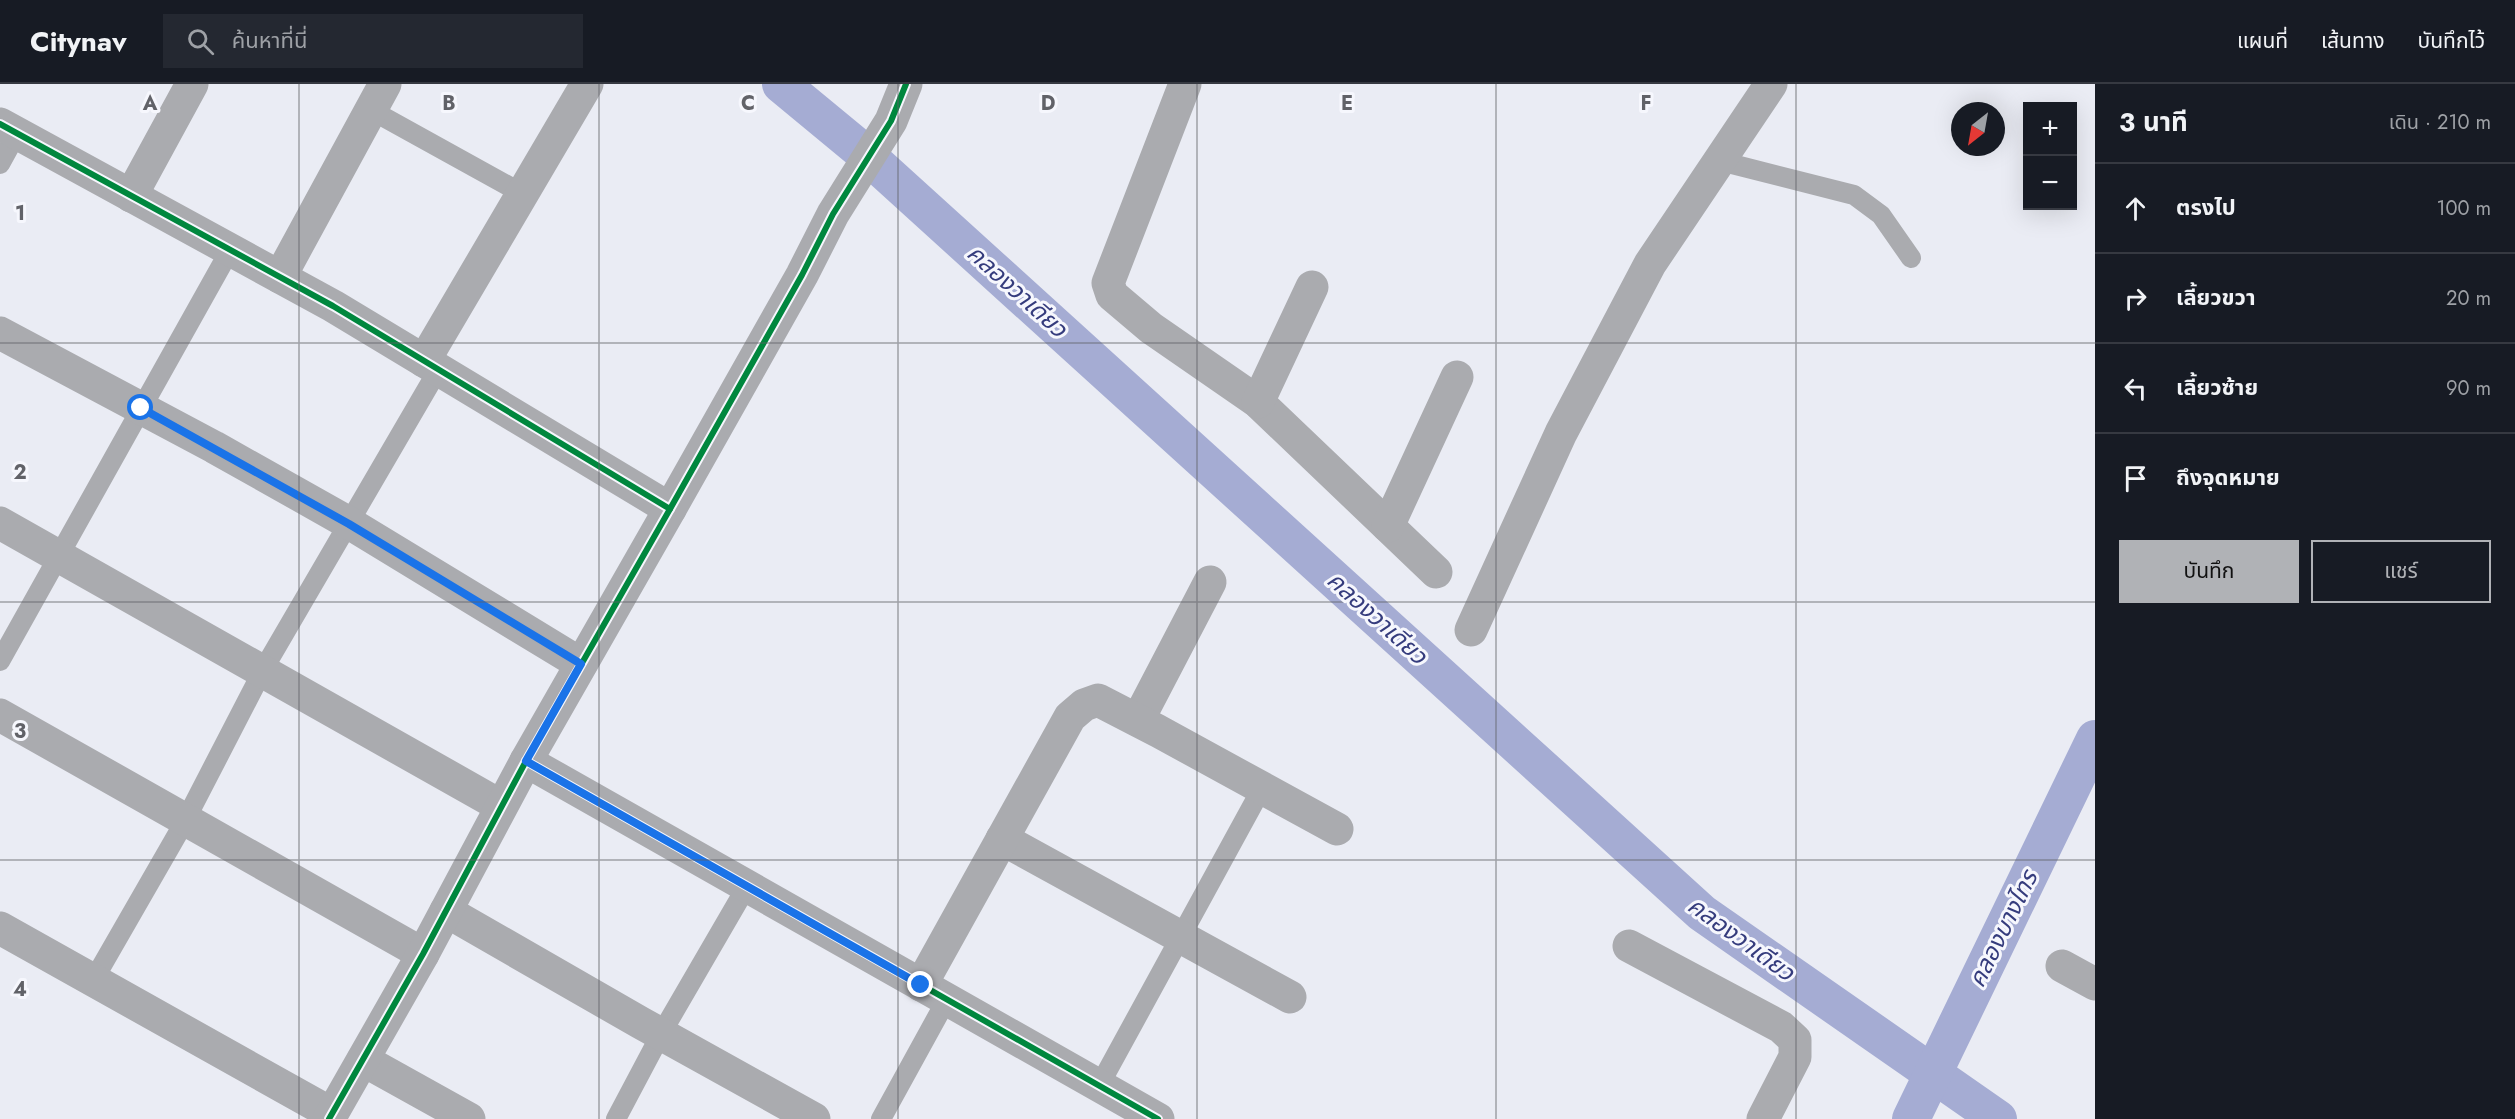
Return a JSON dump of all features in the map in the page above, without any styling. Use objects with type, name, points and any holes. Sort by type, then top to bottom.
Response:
[{"type":"street","points":[[131,196],[192,84]]},
{"type":"street","points":[[431,365],[523,194],[588,84]]},
{"type":"street","points":[[0,928],[330,1116],[423,954],[526,761],[802,275],[833,214],[891,121],[906,84]]},
{"type":"street","points":[[1185,84],[1108,282],[1112,295],[1151,328],[1258,402],[1436,572]]},
{"type":"street","points":[[1472,630],[1561,433],[1650,264],[1771,84]]},
{"type":"street","points":[[280,277],[378,97]]},
{"type":"street","points":[[8,129],[280,277],[670,509]]},
{"type":"street","points":[[1258,402],[1312,287]]},
{"type":"street","points":[[0,333],[141,408],[349,524],[581,664]]},
{"type":"street","points":[[1388,526],[1457,377]]},
{"type":"street","points":[[0,523],[501,806]]},
{"type":"street","points":[[1138,720],[1210,582]]},
{"type":"street","points":[[934,992],[1002,839],[1070,717],[1084,705],[1098,700],[1336,830]]},
{"type":"street","points":[[0,715],[423,954]]},
{"type":"street","points":[[526,761],[1150,1117]]},
{"type":"street","points":[[1002,839],[1290,997]]},
{"type":"street","points":[[446,911],[814,1119]]},
{"type":"street","points":[[1629,946],[1781,1027],[1795,1040],[1795,1057],[1763,1119]]},
{"type":"street","points":[[2062,966],[2095,984]]},
{"type":"street","points":[[363,1060],[469,1119]]},
{"type":"lane","points":[[378,97],[523,194]]},
{"type":"lane","points":[[0,164],[8,129]]},
{"type":"lane","points":[[1720,161],[1854,195],[1881,215],[1911,258]]},
{"type":"lane","points":[[0,661],[230,249]]},
{"type":"lane","points":[[93,981],[185,821],[263,670],[349,524],[431,365]]},
{"type":"lane","points":[[1099,1086],[1262,788]]},
{"type":"lane","points":[[616,1119],[661,1034],[747,886]]},
{"type":"lane","points":[[881,1119],[934,992]]},
{"type":"waterway","name":"คลองวาเดียว","points":[[781,84],[862,151],[1702,913],[1998,1119]]},
{"type":"waterway","name":"คลองบางไทร","points":[[1911,1119],[2095,739]]},
{"type":"cycle path","points":[[329,1119],[423,954],[526,761],[802,275],[833,214],[891,121],[906,84]]},
{"type":"cycle path","points":[[0,124],[333,306],[670,509]]},
{"type":"cycle path","points":[[526,761],[1158,1119]]},
{"type":"route","points":[[141,408],[349,524],[581,664],[526,761],[921,985]]}]
